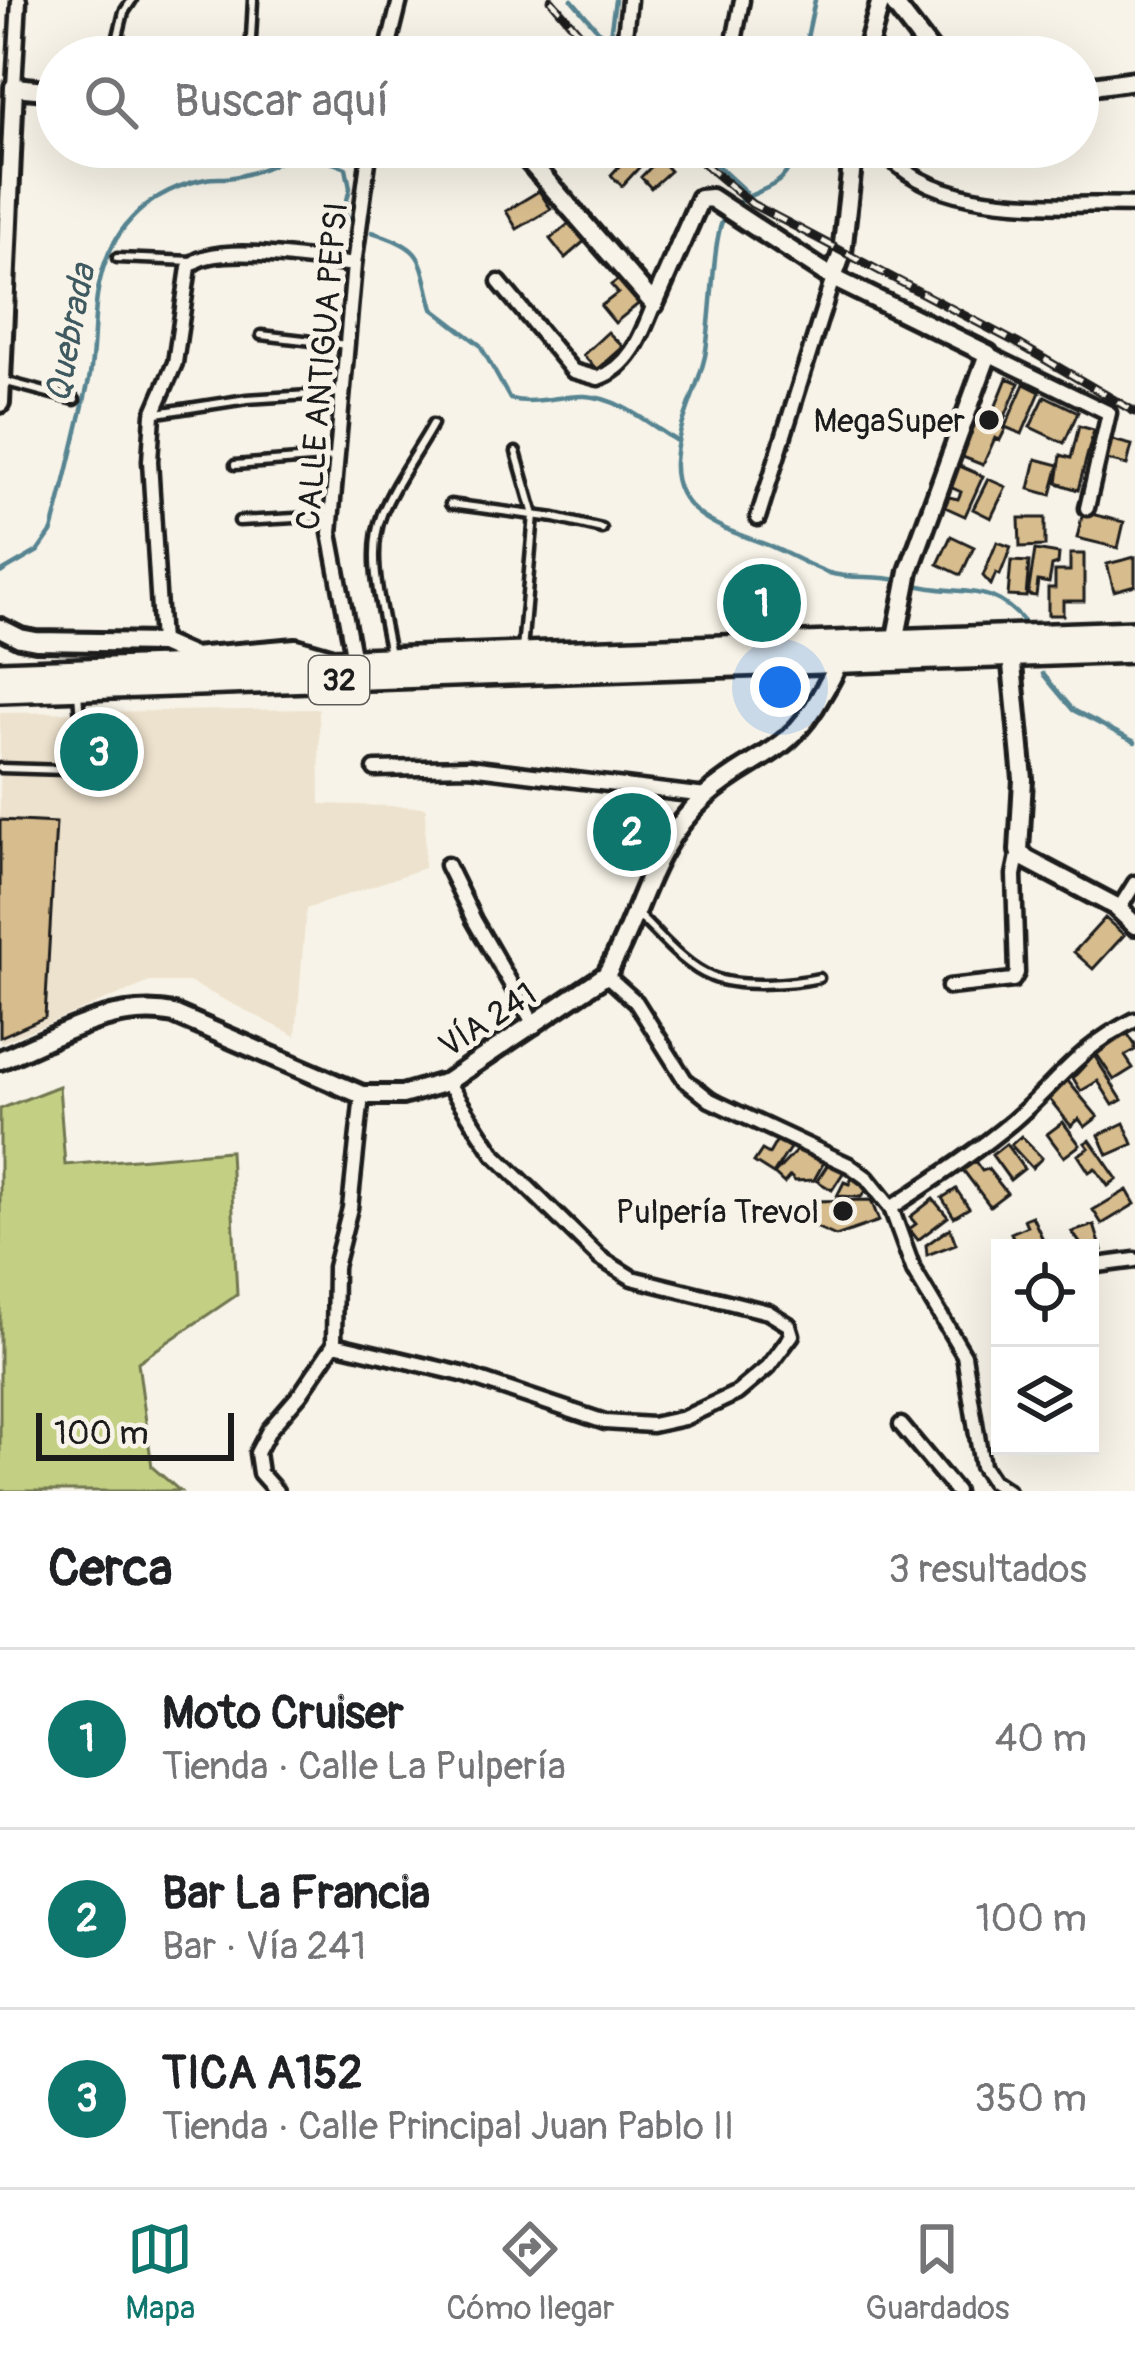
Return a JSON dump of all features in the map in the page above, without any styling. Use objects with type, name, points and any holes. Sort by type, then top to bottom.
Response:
[{"type":"highway","name":"32","points":[[0,692],[1010,648],[1135,632]]},
{"type":"highway","name":"32","points":[[0,673],[521,653],[838,654],[895,642],[1135,651]]},
{"type":"street","points":[[0,403],[4,136],[14,87],[19,0]]},
{"type":"street","points":[[391,36],[400,0]]},
{"type":"street","points":[[625,36],[629,0]]},
{"type":"street","points":[[735,36],[742,0]]},
{"type":"street","points":[[871,36],[881,0]]},
{"type":"street","points":[[891,0],[918,36]]},
{"type":"street","points":[[1099,85],[1135,80]]},
{"type":"street","points":[[14,87],[36,89]]},
{"type":"street","name":"CALLE ANTIGUA PEPSI","points":[[345,660],[330,545],[331,516],[367,168]]},
{"type":"street","points":[[535,168],[654,304]]},
{"type":"street","points":[[758,518],[842,253],[852,168]]},
{"type":"street","points":[[901,168],[951,194],[1135,205]]},
{"type":"street","points":[[499,282],[574,371],[598,379],[622,365],[639,342],[695,206],[700,199],[711,198],[833,278],[1109,413],[1088,508]]},
{"type":"street","points":[[161,643],[150,461],[153,414],[175,363],[193,261],[206,255],[253,255],[354,266]]},
{"type":"street","points":[[895,642],[909,571],[988,354]]},
{"type":"street","points":[[0,628],[36,641],[161,643],[194,657],[296,648],[345,660]]},
{"type":"street","points":[[949,987],[1013,980],[1017,973],[1014,874],[1023,779],[1010,648]]},
{"type":"street","name":"VÍA 241","points":[[0,1060],[116,1012],[153,1010],[173,1014],[362,1094],[402,1095],[447,1082],[606,975],[621,950],[643,884],[675,831],[706,796],[791,740],[810,717],[838,654]]},
{"type":"street","points":[[375,769],[469,767],[706,796]]},
{"type":"street","points":[[1018,851],[1119,909],[1135,926]]},
{"type":"street","points":[[447,865],[535,1026]]},
{"type":"street","points":[[1119,909],[1135,883]]},
{"type":"street","points":[[606,975],[636,1002],[685,1080],[710,1100],[849,1166],[867,1178],[891,1208],[914,1271],[964,1354],[982,1466],[1007,1491]]},
{"type":"street","points":[[891,1208],[986,1143],[1100,1037],[1135,1020]]},
{"type":"street","points":[[334,1344],[462,1374],[605,1422],[652,1425],[684,1418],[736,1394],[768,1367],[792,1335],[789,1325],[768,1312],[632,1278],[599,1258],[494,1154],[447,1082]]},
{"type":"street","points":[[276,1491],[260,1473],[257,1453],[334,1344],[335,1267],[350,1208],[362,1094]]},
{"type":"street","points":[[1099,1265],[1135,1260]]},
{"type":"street","points":[[901,1425],[956,1491]]},
{"type":"lane","points":[[118,36],[132,0]]},
{"type":"lane","points":[[251,36],[253,0]]},
{"type":"lane","points":[[117,258],[193,261]]},
{"type":"lane","points":[[261,335],[347,345]]},
{"type":"lane","points":[[2,377],[75,400]]},
{"type":"lane","points":[[153,414],[247,399],[342,393]]},
{"type":"lane","points":[[390,658],[376,536],[382,515],[434,424]]},
{"type":"lane","points":[[516,452],[534,514],[521,653]]},
{"type":"lane","points":[[235,465],[336,457]]},
{"type":"lane","points":[[450,504],[534,514],[602,530]]},
{"type":"lane","points":[[239,521],[331,516]]},
{"type":"lane","points":[[0,768],[67,770],[83,761],[77,688]]},
{"type":"lane","points":[[634,911],[715,979],[795,983],[820,978]]},
{"type":"shaded area","points":[[319,709],[320,804],[426,807],[424,868],[306,909],[296,1036],[189,982],[150,982],[0,1043],[0,713]]},
{"type":"green space","points":[[59,1086],[65,1165],[230,1151],[237,1295],[138,1362],[152,1467],[180,1491],[0,1491],[0,1109]]},
{"type":"building","points":[[617,168],[639,168],[622,186],[611,175]]},
{"type":"building","points":[[650,168],[670,171],[651,188],[641,177]]},
{"type":"building","points":[[539,191],[551,209],[517,229],[506,211]]},
{"type":"building","points":[[572,221],[587,239],[565,258],[550,239]]},
{"type":"building","points":[[623,276],[642,301],[615,323],[601,306],[618,293],[611,285]]},
{"type":"building","points":[[608,332],[623,347],[597,370],[583,355]]},
{"type":"building","name":"MegaSuper","points":[[1007,378],[1019,383],[1000,440],[995,438],[983,465],[960,456],[980,408],[993,413]]},
{"type":"building","points":[[1024,384],[1040,392],[1022,434],[1005,427]]},
{"type":"building","points":[[1045,396],[1078,412],[1064,443],[1030,427]]},
{"type":"building","points":[[1079,426],[1094,430],[1078,490],[1057,483],[1061,455],[1071,458]]},
{"type":"building","points":[[1104,438],[1132,445],[1127,465],[1099,458]]},
{"type":"building","points":[[1036,459],[1059,465],[1051,495],[1029,489]]},
{"type":"building","points":[[955,464],[983,476],[965,516],[945,507],[949,497],[958,499],[961,492],[946,485]]},
{"type":"building","points":[[988,479],[1006,487],[991,518],[973,509]]},
{"type":"building","points":[[1083,512],[1124,522],[1118,548],[1077,538]]},
{"type":"building","points":[[1019,518],[1045,518],[1045,546],[1020,547]]},
{"type":"building","points":[[951,536],[974,547],[961,575],[938,564]]},
{"type":"building","points":[[997,542],[1011,547],[991,585],[983,576]]},
{"type":"building","points":[[1035,550],[1059,554],[1049,583],[1038,581],[1036,596],[1028,595]]},
{"type":"building","points":[[1070,554],[1084,554],[1084,601],[1063,601],[1063,615],[1048,615],[1048,588],[1055,588],[1055,571],[1070,571]]},
{"type":"building","points":[[1135,557],[1135,585],[1114,591],[1107,564]]},
{"type":"building","points":[[1011,561],[1029,562],[1026,597],[1008,596]]},
{"type":"building","points":[[0,820],[56,823],[45,1017],[0,1037]]},
{"type":"building","points":[[1105,918],[1124,935],[1093,969],[1074,952]]},
{"type":"building","points":[[1127,1033],[1135,1050],[1125,1056],[1133,1068],[1114,1080],[1096,1053]]},
{"type":"building","points":[[1092,1052],[1122,1100],[1113,1105],[1098,1081],[1081,1091],[1073,1078],[1085,1065],[1081,1059]]},
{"type":"building","points":[[1067,1080],[1098,1117],[1085,1127],[1079,1119],[1071,1126],[1047,1096]]},
{"type":"building","points":[[1063,1122],[1080,1145],[1064,1157],[1047,1134]]},
{"type":"building","points":[[1124,1123],[1133,1144],[1108,1155],[1099,1135]]},
{"type":"building","points":[[1021,1136],[1042,1158],[1032,1168],[1011,1145]]},
{"type":"building","points":[[777,1140],[790,1148],[773,1174],[754,1162],[762,1150],[769,1154]]},
{"type":"building","points":[[1090,1140],[1117,1179],[1108,1186],[1095,1168],[1089,1172],[1078,1155],[1089,1148],[1085,1143]]},
{"type":"building","points":[[1006,1144],[1024,1169],[1010,1180],[992,1155]]},
{"type":"building","points":[[799,1148],[824,1162],[814,1180],[795,1181],[790,1176],[784,1183],[774,1174]]},
{"type":"building","points":[[830,1161],[845,1170],[832,1190],[817,1181]]},
{"type":"building","points":[[975,1161],[1007,1193],[990,1206],[963,1170]]},
{"type":"building","points":[[853,1176],[867,1183],[867,1190],[861,1197],[837,1196],[844,1182],[849,1184]]},
{"type":"building","points":[[956,1189],[969,1208],[954,1217],[942,1198]]},
{"type":"building","points":[[1127,1190],[1135,1204],[1102,1224],[1093,1210]]},
{"type":"building","points":[[933,1199],[948,1217],[918,1240],[909,1229],[916,1224],[910,1217]]},
{"type":"building","name":"Pulpería Trevol","points":[[871,1200],[879,1221],[836,1236],[811,1225],[810,1201]]},
{"type":"building","points":[[1032,1216],[1043,1239],[1014,1239],[1011,1233],[1027,1226],[1024,1219]]},
{"type":"building","points":[[1094,1225],[1098,1239],[1077,1239],[1072,1232]]},
{"type":"building","points":[[950,1228],[956,1244],[927,1255],[926,1245]]},
{"type":"waterway","points":[[572,0],[603,36]]},
{"type":"waterway","points":[[610,36],[615,0]]},
{"type":"waterway","points":[[807,36],[815,0]]},
{"type":"waterway","name":"Quebrada","points":[[0,573],[38,551],[52,531],[89,380],[100,280],[114,243],[137,213],[168,191],[264,168]]},
{"type":"waterway","name":"Quebrada","points":[[346,168],[350,188],[344,212],[350,220]]},
{"type":"waterway","points":[[720,168],[746,192]]},
{"type":"waterway","points":[[788,168],[775,184],[743,200],[723,220],[705,356],[679,435],[677,481],[693,509],[722,527],[829,573],[901,581]]},
{"type":"waterway","name":"Quebrada","points":[[372,232],[412,250],[422,267],[433,309],[480,345],[510,399],[575,396],[610,401],[678,442]]},
{"type":"waterway","points":[[912,584],[987,595],[1026,624]]},
{"type":"waterway","points":[[1043,674],[1073,710],[1135,742]]},
{"type":"railway","points":[[551,0],[582,36]]},
{"type":"railway","points":[[709,168],[752,204],[1017,343],[1135,412]]},
{"type":"place","name":"MegaSuper","points":[[989,420]]},
{"type":"place","name":"Moto Cruiser","points":[[762,603]]},
{"type":"place","name":"TICA A152","points":[[99,752]]},
{"type":"place","name":"Bar La Francia","points":[[632,832]]},
{"type":"place","name":"Pulpería Trevol","points":[[843,1211]]}]
